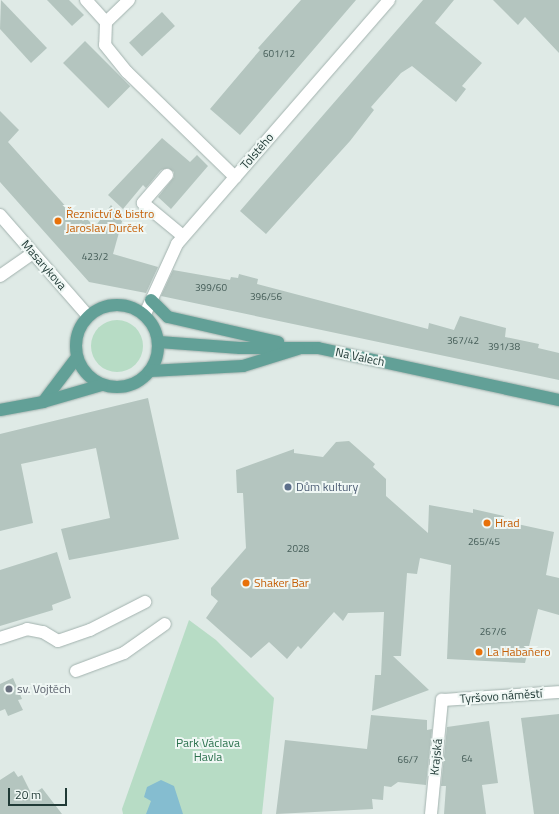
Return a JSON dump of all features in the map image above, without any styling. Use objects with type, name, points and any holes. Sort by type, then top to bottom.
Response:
[{"type":"main road","points":[[151,300],[168,317],[301,347]]},
{"type":"main road","points":[[123,304],[145,314],[157,334],[159,342],[155,365],[150,371],[132,385],[117,388],[102,384],[90,378],[77,357],[78,332],[88,316],[104,306],[123,304]]},
{"type":"main road","name":"Na Valech","points":[[159,342],[234,348],[318,348],[559,400]]},
{"type":"main road","points":[[150,371],[244,366],[301,347]]},
{"type":"main road","points":[[43,402],[77,357]]},
{"type":"main road","points":[[0,410],[43,402],[102,384]]},
{"type":"street","points":[[86,0],[106,22]]},
{"type":"street","points":[[129,0],[106,22],[105,45],[127,72],[235,176]]},
{"type":"street","name":"Tolstého","points":[[145,314],[176,244],[389,0]]},
{"type":"street","points":[[167,175],[143,203],[183,236]]},
{"type":"street","name":"Masarykova","points":[[0,215],[88,316]]},
{"type":"street","points":[[0,276],[33,252]]},
{"type":"street","points":[[0,638],[28,629],[43,632],[58,641],[90,630],[145,602]]},
{"type":"street","points":[[76,671],[124,653],[165,624]]},
{"type":"street","name":"Tyršovo náměstí","points":[[442,700],[559,692]]},
{"type":"street","name":"Krajská","points":[[431,814],[442,700]]},
{"type":"green space","points":[[112,320],[122,320],[136,327],[143,341],[143,351],[136,365],[122,372],[112,372],[102,368],[95,361],[91,351],[91,341],[95,331],[102,324]]},
{"type":"green space","name":"Park Václava Havla","points":[[189,620],[216,640],[274,698],[262,814],[123,814],[122,809]]},
{"type":"water","points":[[161,780],[174,786],[183,814],[146,814],[151,801],[144,797],[147,787]]},
{"type":"building","points":[[1,0],[47,48],[31,63],[0,29]]},
{"type":"building","points":[[47,0],[69,0],[84,15],[72,26]]},
{"type":"building","points":[[301,0],[356,0],[240,135],[210,109],[260,50],[258,48]]},
{"type":"building","points":[[423,0],[454,0],[435,23],[482,63],[462,86],[466,89],[456,102],[412,66],[401,73],[371,107],[374,110],[350,141],[266,234],[240,211]]},
{"type":"building","points":[[493,0],[559,0],[559,53],[525,17],[518,25]]},
{"type":"building","points":[[162,12],[175,26],[142,57],[129,43]]},
{"type":"building","points":[[85,41],[130,86],[108,108],[63,63]]},
{"type":"building","points":[[0,111],[19,130],[8,142],[69,210],[72,209],[83,221],[86,218],[95,227],[111,205],[123,218],[113,254],[158,267],[146,293],[89,282],[0,182]]},
{"type":"building","points":[[162,138],[190,162],[197,155],[208,166],[171,209],[158,197],[174,177],[174,172],[168,168],[161,170],[146,188],[143,185],[123,209],[108,195]]},
{"type":"building","points":[[173,270],[230,280],[231,277],[238,278],[239,274],[258,279],[257,284],[428,329],[429,323],[454,330],[460,316],[506,328],[505,337],[539,344],[538,348],[559,353],[559,380],[161,296]]},
{"type":"building","points":[[148,398],[179,539],[69,560],[61,529],[110,518],[96,448],[21,464],[33,523],[0,531],[0,434]]},
{"type":"building","points":[[349,441],[375,464],[373,467],[386,479],[386,496],[428,533],[429,505],[473,513],[473,509],[504,516],[503,521],[554,532],[546,575],[559,578],[559,615],[538,609],[525,663],[447,659],[451,565],[420,558],[417,574],[407,573],[401,656],[393,656],[429,690],[372,711],[375,675],[381,675],[384,612],[348,613],[343,621],[334,612],[301,649],[298,646],[287,659],[269,642],[251,658],[206,618],[218,601],[211,595],[211,588],[246,548],[243,493],[237,493],[236,470],[294,449],[294,453],[323,457],[336,442]]},
{"type":"building","points":[[57,552],[71,598],[52,605],[53,610],[0,626],[0,570]]},
{"type":"building","name":"sv. Vojtěch","points":[[13,678],[22,699],[18,700],[23,710],[8,716],[5,709],[0,711],[0,684]]},
{"type":"building","points":[[559,714],[559,814],[534,814],[521,718]]},
{"type":"building","points":[[371,715],[427,720],[427,730],[432,729],[426,785],[398,782],[391,787],[384,786],[383,800],[372,799],[373,809],[276,814],[285,740],[367,749]]},
{"type":"building","points":[[489,721],[498,783],[482,785],[486,814],[444,814],[446,786],[441,786],[447,727]]},
{"type":"building","points":[[14,771],[18,777],[22,775],[32,795],[42,788],[62,814],[0,814],[0,780]]},
{"type":"place","name":"Řeznictví & bistro Jaroslav Durček","points":[[58,221]]},
{"type":"place","name":"Dům kultury","points":[[288,487]]},
{"type":"place","name":"Hrad","points":[[487,523]]},
{"type":"place","name":"Shaker Bar","points":[[246,583]]},
{"type":"place","name":"La Habaňero","points":[[479,652]]},
{"type":"place","name":"sv. Vojtěch","points":[[9,689]]}]
